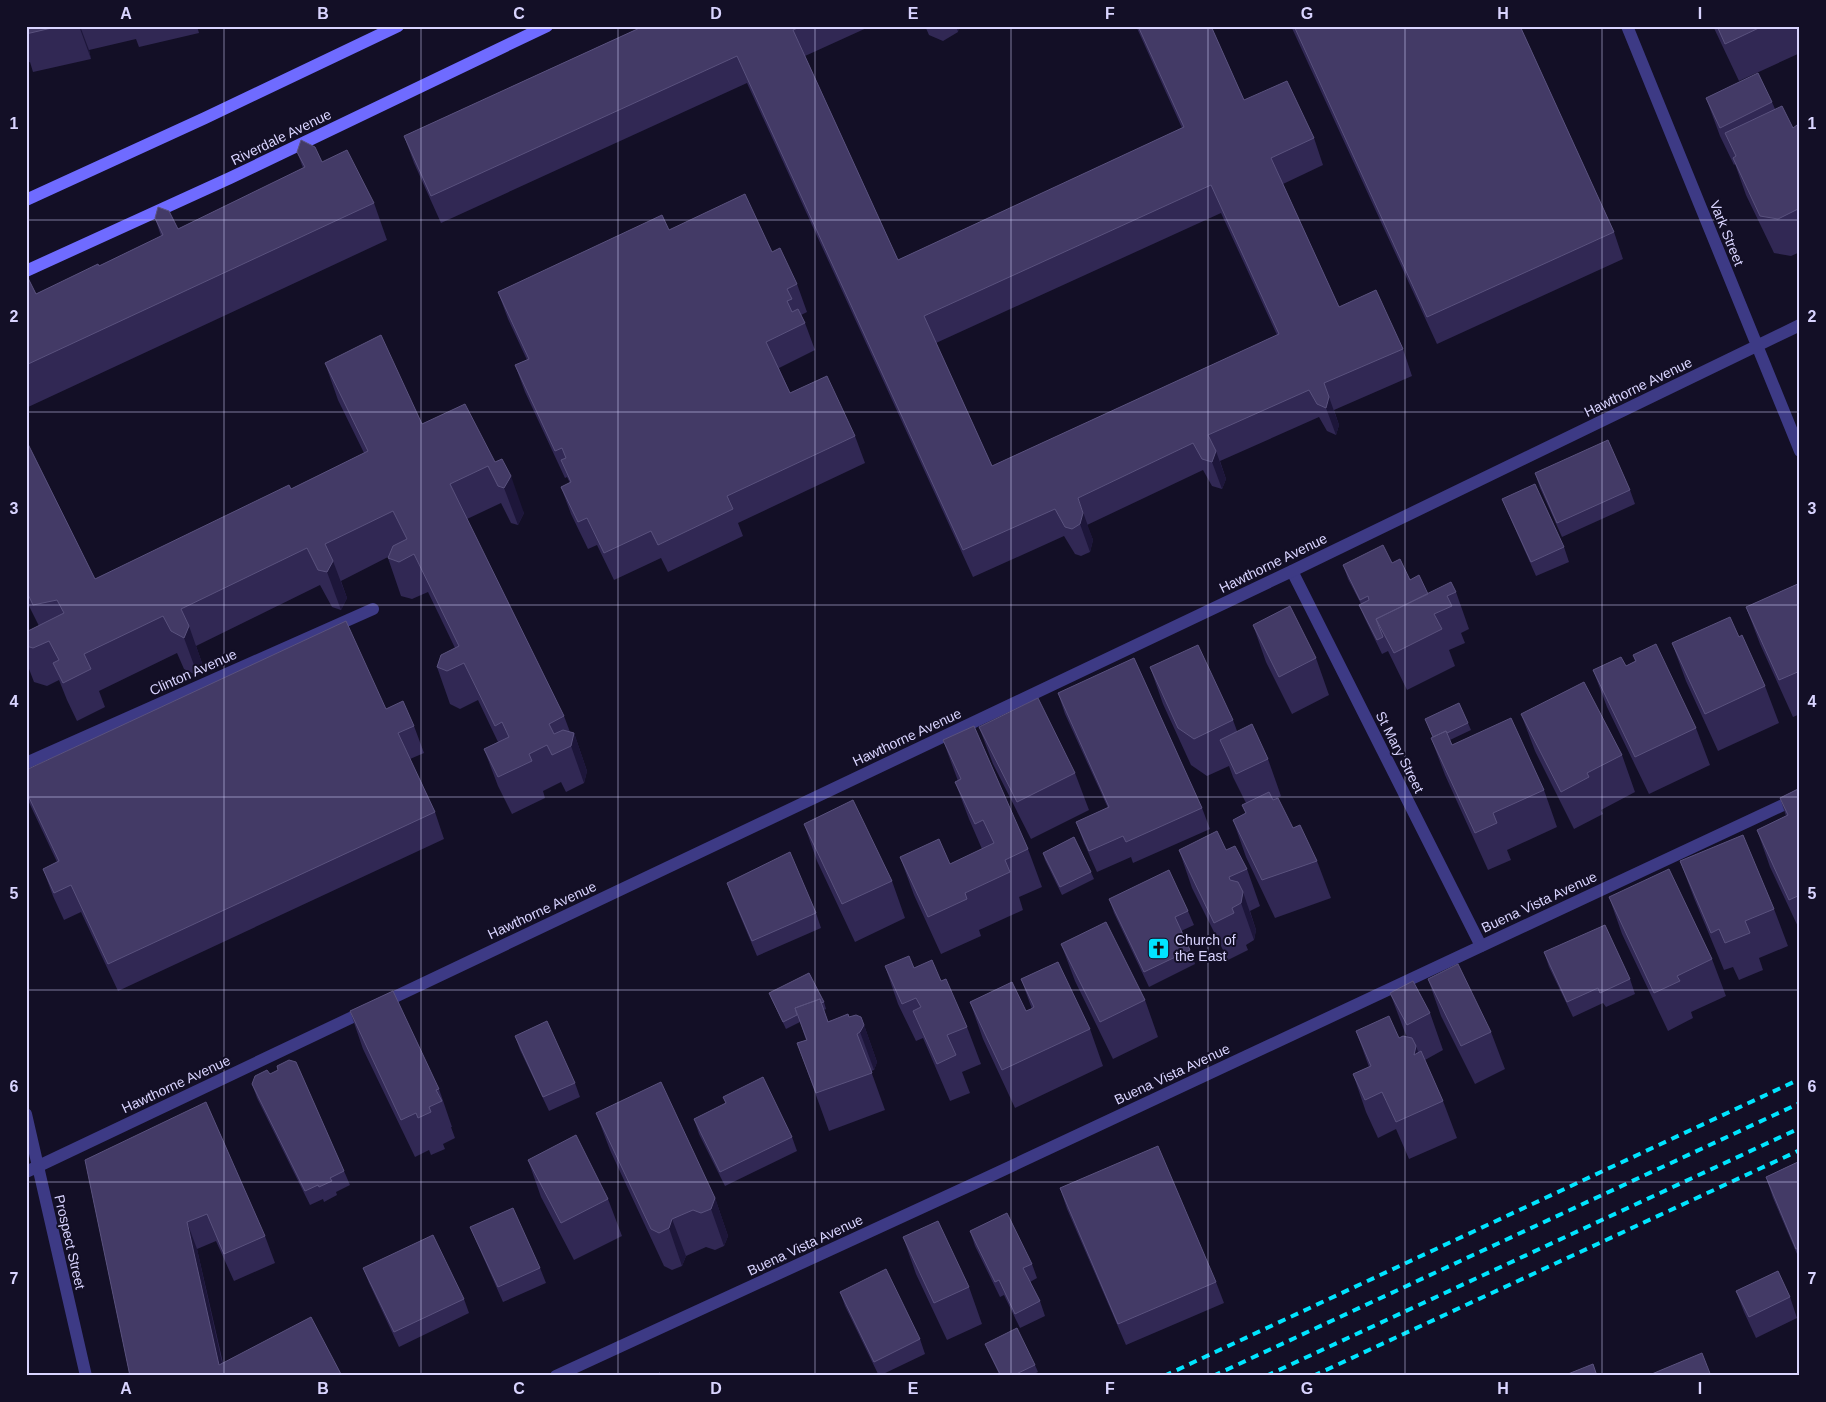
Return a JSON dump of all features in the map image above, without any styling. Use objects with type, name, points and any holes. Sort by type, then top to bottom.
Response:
[{"type":"main road","points":[[26,200],[205,118],[398,26]]},
{"type":"main road","name":"Riverdale Avenue","points":[[26,271],[230,178],[547,26]]},
{"type":"street","name":"Vark Street","points":[[1627,26],[1800,451]]},
{"type":"street","name":"Hawthorne Avenue","points":[[32,1169],[1292,571],[1800,325]]},
{"type":"street","name":"St Mary Street","points":[[1292,571],[1481,946]]},
{"type":"street","name":"Clinton Avenue","points":[[26,762],[373,609]]},
{"type":"street","name":"Buena Vista Avenue","points":[[556,1376],[971,1185],[1800,797]]},
{"type":"street","name":"Prospect Street","points":[[26,1114],[32,1169],[86,1376]]},
{"type":"building","points":[[26,26],[60,26],[26,34]]},
{"type":"building","points":[[644,26],[802,26],[793,30],[898,260],[1184,127],[1138,26],[1211,26],[1244,100],[1287,81],[1314,138],[1271,158],[1339,307],[1376,290],[1403,349],[1324,383],[1329,397],[1326,408],[1317,404],[1309,390],[1208,435],[1216,451],[1212,462],[1202,459],[1193,443],[1078,498],[1083,513],[1080,524],[1072,529],[1065,527],[1055,509],[963,550],[737,56],[431,196],[404,136]],"holes":[[[1211,185],[1279,334],[992,466],[924,316]]]},
{"type":"building","points":[[1294,26],[1520,26],[1614,232],[1427,317]]},
{"type":"building","points":[[1717,26],[1763,26],[1725,44]]},
{"type":"building","points":[[1758,73],[1772,102],[1720,128],[1706,98]]},
{"type":"building","points":[[1782,106],[1793,128],[1797,125],[1800,131],[1800,208],[1778,219],[1760,216],[1733,158],[1736,156],[1725,133]]},
{"type":"building","points":[[301,140],[315,147],[322,162],[347,150],[374,203],[26,365],[26,276],[36,294],[163,235],[155,218],[158,207],[169,211],[178,229],[305,167],[297,152]]},
{"type":"building","points":[[745,194],[772,252],[780,248],[797,284],[787,289],[792,299],[787,301],[792,312],[798,309],[805,323],[766,342],[790,393],[827,376],[855,436],[727,496],[733,509],[658,545],[651,531],[604,553],[587,518],[578,522],[561,487],[571,482],[561,460],[566,458],[562,448],[555,451],[515,365],[529,359],[498,292],[662,215],[669,230]]},
{"type":"building","points":[[381,335],[422,424],[465,404],[495,462],[502,459],[511,476],[504,488],[498,486],[488,466],[450,484],[564,716],[549,724],[554,734],[563,730],[574,733],[571,746],[552,755],[547,745],[529,754],[532,761],[498,777],[484,749],[509,737],[502,722],[495,726],[464,663],[447,671],[437,667],[441,655],[459,646],[414,554],[399,562],[388,558],[393,546],[407,539],[393,511],[325,544],[333,561],[327,572],[318,570],[307,548],[181,609],[189,626],[184,638],[171,631],[163,616],[84,654],[91,669],[63,683],[53,663],[59,660],[49,641],[33,648],[26,646],[26,632],[64,613],[57,600],[33,605],[26,590],[26,440],[95,579],[289,485],[291,489],[368,451],[325,363]]},
{"type":"building","points":[[1608,440],[1630,490],[1557,523],[1535,473]]},
{"type":"building","points":[[1535,484],[1564,547],[1531,562],[1502,499]]},
{"type":"building","points":[[1383,545],[1392,563],[1400,559],[1410,580],[1419,575],[1428,594],[1376,619],[1383,637],[1377,640],[1359,605],[1369,600],[1368,596],[1360,600],[1343,565]]},
{"type":"building","points":[[1451,582],[1456,592],[1447,596],[1452,606],[1434,614],[1442,629],[1394,653],[1376,619]]},
{"type":"building","points":[[1800,583],[1800,671],[1779,680],[1746,607]]},
{"type":"building","points":[[1290,606],[1316,658],[1279,677],[1253,625]]},
{"type":"building","points":[[1730,617],[1739,637],[1742,635],[1765,686],[1705,714],[1672,643]]},
{"type":"building","points":[[346,621],[386,709],[403,701],[414,726],[398,733],[435,812],[108,964],[71,885],[54,893],[43,869],[59,861],[26,791],[26,770]]},
{"type":"building","points":[[1656,644],[1696,728],[1635,757],[1593,670],[1621,657],[1626,666],[1636,661],[1633,655]]},
{"type":"building","points":[[1198,645],[1233,720],[1194,739],[1178,728],[1150,667]]},
{"type":"building","points":[[1134,658],[1202,808],[1126,842],[1123,836],[1089,851],[1076,822],[1109,807],[1058,693]]},
{"type":"building","points":[[1584,682],[1622,755],[1587,773],[1589,777],[1561,792],[1521,714]]},
{"type":"building","points":[[1038,698],[1075,773],[1017,802],[979,727]]},
{"type":"building","points":[[1459,703],[1468,723],[1433,737],[1425,719]]},
{"type":"building","points":[[1511,718],[1544,790],[1493,813],[1497,823],[1475,833],[1431,738],[1446,731],[1452,745]]},
{"type":"building","points":[[1252,724],[1268,759],[1236,774],[1220,740]]},
{"type":"building","points":[[974,726],[1028,849],[1005,860],[1010,872],[965,893],[967,899],[928,917],[900,857],[939,839],[950,864],[994,843],[983,820],[975,824],[955,782],[961,779],[943,740]]},
{"type":"building","points":[[1800,788],[1800,895],[1789,900],[1757,830],[1788,815],[1780,798]]},
{"type":"building","points":[[1269,792],[1273,800],[1278,798],[1293,828],[1300,825],[1317,861],[1262,880],[1233,820],[1246,813],[1242,805]]},
{"type":"building","points":[[853,800],[892,881],[842,904],[804,824]]},
{"type":"building","points":[[1217,831],[1226,850],[1235,846],[1247,869],[1229,877],[1230,880],[1238,882],[1243,892],[1241,903],[1232,908],[1234,913],[1214,923],[1179,850]]},
{"type":"building","points":[[1743,835],[1774,909],[1745,921],[1750,933],[1725,943],[1719,929],[1711,933],[1680,861]]},
{"type":"building","points":[[1074,837],[1091,872],[1060,887],[1043,853]]},
{"type":"building","points":[[790,852],[816,913],[752,941],[727,883]]},
{"type":"building","points":[[1669,869],[1712,959],[1677,976],[1680,981],[1654,993],[1609,897]]},
{"type":"building","name":"Church of the East","points":[[1169,870],[1188,911],[1175,917],[1190,950],[1144,972],[1109,899]]},
{"type":"building","points":[[1106,922],[1145,1000],[1100,1022],[1061,944]]},
{"type":"building","points":[[1605,925],[1630,979],[1600,993],[1598,988],[1567,1002],[1544,952]]},
{"type":"building","points":[[909,956],[914,968],[932,960],[941,981],[946,979],[967,1027],[947,1035],[956,1055],[937,1064],[913,1011],[921,1007],[916,998],[902,1004],[885,966]]},
{"type":"building","points":[[1058,962],[1090,1029],[1002,1070],[970,1002],[1012,982],[1026,1011],[1031,1009],[1034,1007],[1021,979]]},
{"type":"building","points":[[1458,964],[1491,1032],[1461,1046],[1428,979]]},
{"type":"building","points":[[809,973],[824,1002],[821,1003],[820,999],[795,1008],[797,1015],[783,1022],[769,993]]},
{"type":"building","points":[[1413,981],[1430,1013],[1407,1025],[1390,993]]},
{"type":"building","points":[[393,991],[439,1089],[436,1090],[442,1101],[429,1107],[431,1112],[418,1118],[416,1113],[401,1120],[350,1011]]},
{"type":"building","points":[[820,999],[828,1022],[848,1014],[849,1017],[856,1015],[861,1017],[864,1025],[857,1034],[872,1073],[816,1093],[797,1043],[807,1040],[795,1008]]},
{"type":"building","points":[[1389,1016],[1399,1038],[1403,1036],[1412,1038],[1416,1046],[1414,1055],[1421,1051],[1443,1101],[1396,1122],[1382,1092],[1365,1100],[1353,1074],[1371,1066],[1356,1031]]},
{"type":"building","points":[[547,1021],[575,1083],[543,1097],[515,1036]]},
{"type":"building","points":[[289,1060],[296,1062],[344,1171],[330,1178],[332,1181],[305,1191],[252,1084],[255,1076],[267,1070],[270,1074],[278,1070],[277,1066]]},
{"type":"building","points":[[763,1077],[792,1137],[720,1172],[694,1119],[726,1103],[723,1097]]},
{"type":"building","points":[[661,1082],[715,1198],[711,1209],[701,1213],[693,1210],[672,1219],[669,1228],[659,1233],[651,1229],[596,1113]]},
{"type":"building","points":[[206,1102],[265,1236],[224,1254],[207,1214],[187,1222],[219,1365],[311,1317],[342,1376],[130,1376],[85,1160]]},
{"type":"building","points":[[576,1135],[608,1199],[561,1223],[528,1160]]},
{"type":"building","points":[[1158,1146],[1216,1282],[1118,1324],[1060,1188]]},
{"type":"building","points":[[1800,1161],[1800,1248],[1796,1249],[1766,1177]]},
{"type":"building","points":[[513,1208],[540,1268],[498,1287],[470,1227]]},
{"type":"building","points":[[1007,1213],[1032,1264],[1023,1268],[1040,1301],[1015,1314],[999,1280],[995,1282],[970,1231]]},
{"type":"building","points":[[938,1221],[969,1287],[934,1303],[903,1237]]},
{"type":"building","points":[[433,1235],[464,1299],[394,1332],[363,1268]]},
{"type":"building","points":[[886,1269],[920,1339],[874,1362],[840,1292]]},
{"type":"building","points":[[1778,1271],[1790,1297],[1749,1317],[1736,1291]]},
{"type":"building","points":[[1017,1328],[1035,1365],[1012,1376],[1001,1376],[985,1344]]},
{"type":"building","points":[[1702,1353],[1711,1376],[1647,1376]]},
{"type":"building","points":[[1593,1364],[1597,1376],[1563,1376]]},
{"type":"railway","points":[[1164,1376],[1800,1079]]},
{"type":"railway","points":[[1213,1376],[1800,1103]]},
{"type":"railway","points":[[1266,1376],[1800,1128]]},
{"type":"railway","points":[[1313,1376],[1800,1150]]},
{"type":"place","name":"Church of the East","points":[[1159,948]]}]
